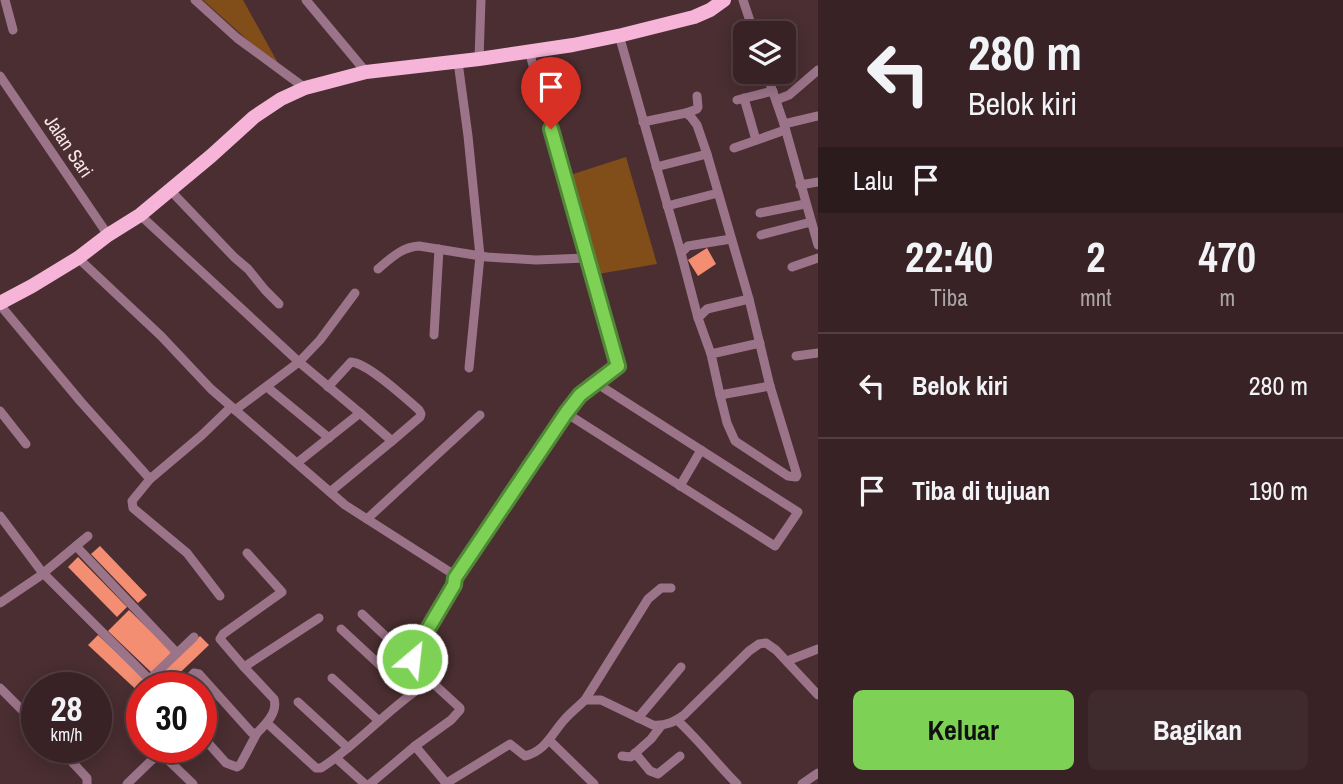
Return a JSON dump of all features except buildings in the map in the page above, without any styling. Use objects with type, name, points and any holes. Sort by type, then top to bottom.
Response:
[{"type":"main road","points":[[0,304],[78,258],[140,215],[254,117],[281,99],[305,88],[366,72],[480,59],[619,35],[694,17],[724,0]]},
{"type":"street","points":[[5,0],[13,30]]},
{"type":"street","points":[[195,0],[237,38],[305,88]]},
{"type":"street","points":[[306,0],[366,72]]},
{"type":"street","points":[[480,59],[481,0]]},
{"type":"street","points":[[743,0],[750,21]]},
{"type":"street","points":[[619,35],[698,318],[711,354],[727,423],[736,441],[788,476],[796,477],[707,154],[697,125],[686,113]]},
{"type":"street","points":[[412,661],[412,656],[454,585],[455,578],[566,413],[580,395],[618,364],[529,51]]},
{"type":"street","points":[[458,62],[480,256],[469,368]]},
{"type":"street","points":[[756,140],[740,99],[789,95],[818,71]]},
{"type":"street","name":"Jalan Sari","points":[[0,76],[108,235]]},
{"type":"street","points":[[770,84],[818,245]]},
{"type":"street","points":[[643,121],[697,110],[697,96]]},
{"type":"street","points":[[733,148],[818,116]]},
{"type":"street","points":[[656,167],[707,154]]},
{"type":"street","points":[[800,185],[818,182]]},
{"type":"street","points":[[170,190],[279,304]]},
{"type":"street","points":[[667,206],[718,193]]},
{"type":"street","points":[[760,212],[805,204]]},
{"type":"street","points":[[140,215],[299,362],[392,441]]},
{"type":"street","points":[[761,235],[811,222]]},
{"type":"street","points":[[681,253],[688,246],[731,239]]},
{"type":"street","points":[[378,269],[400,251],[419,246],[480,256],[536,260],[586,258]]},
{"type":"street","points":[[434,335],[439,249]]},
{"type":"street","points":[[78,258],[161,336],[211,389],[330,492],[453,574],[455,578]]},
{"type":"street","points":[[792,267],[818,258]]},
{"type":"street","points":[[220,596],[187,553],[133,508],[132,501],[150,478],[233,408],[267,387],[299,362],[320,340],[355,293]]},
{"type":"street","points":[[698,318],[707,309],[749,299]]},
{"type":"street","points":[[0,304],[150,478]]},
{"type":"street","points":[[711,354],[760,343]]},
{"type":"street","points":[[796,356],[818,353]]},
{"type":"street","points":[[328,387],[351,362],[357,362],[385,382],[421,414],[330,492]]},
{"type":"street","points":[[566,413],[775,546],[798,512],[596,383]]},
{"type":"street","points":[[720,395],[770,386]]},
{"type":"street","points":[[267,387],[328,438]]},
{"type":"street","points":[[0,411],[26,444]]},
{"type":"street","points":[[297,463],[360,413]]},
{"type":"street","points":[[367,519],[480,415]]},
{"type":"street","points":[[680,486],[701,450]]},
{"type":"street","points":[[0,516],[37,564],[41,575],[143,672]]},
{"type":"street","points":[[0,603],[41,575],[88,536]]},
{"type":"street","points":[[76,546],[177,653]]},
{"type":"street","points":[[217,753],[226,763],[237,767],[240,765],[276,705],[220,639],[282,592],[247,553]]},
{"type":"street","points":[[415,746],[447,783],[510,744],[525,756],[535,754],[585,699],[648,598],[661,588],[671,588]]},
{"type":"street","points":[[336,758],[368,784],[452,720],[460,710],[362,614]]},
{"type":"street","points":[[244,667],[319,618]]},
{"type":"street","points":[[341,629],[410,693]]},
{"type":"street","points":[[157,672],[194,637]]},
{"type":"street","points":[[585,699],[601,700],[653,725],[661,726],[680,718],[749,651],[766,643],[817,693]]},
{"type":"street","points":[[787,661],[818,649]]},
{"type":"street","points":[[638,718],[681,667]]},
{"type":"street","points":[[332,678],[379,721]]},
{"type":"street","points":[[267,723],[319,769],[348,748],[410,693],[430,681]]},
{"type":"street","points":[[0,688],[21,708]]},
{"type":"street","points":[[217,694],[250,732],[257,733]]},
{"type":"street","points":[[298,702],[348,748]]},
{"type":"street","points":[[680,718],[737,784]]},
{"type":"street","points":[[622,756],[628,758],[635,753],[652,739],[661,726]]},
{"type":"street","points":[[549,740],[594,784]]},
{"type":"street","points":[[635,753],[650,771],[658,774],[680,755]]},
{"type":"street","points":[[127,784],[158,754],[165,757],[191,783]]},
{"type":"street","points":[[73,763],[87,778],[87,784]]},
{"type":"street","points":[[802,784],[818,773]]},
{"type":"shaded area","points":[[203,0],[243,0],[278,63],[253,45]]},
{"type":"shaded area","points":[[626,157],[657,264],[598,274],[570,175]]},
{"type":"route","points":[[412,659],[454,585],[455,578],[566,413],[580,395],[618,366],[551,129]]}]
